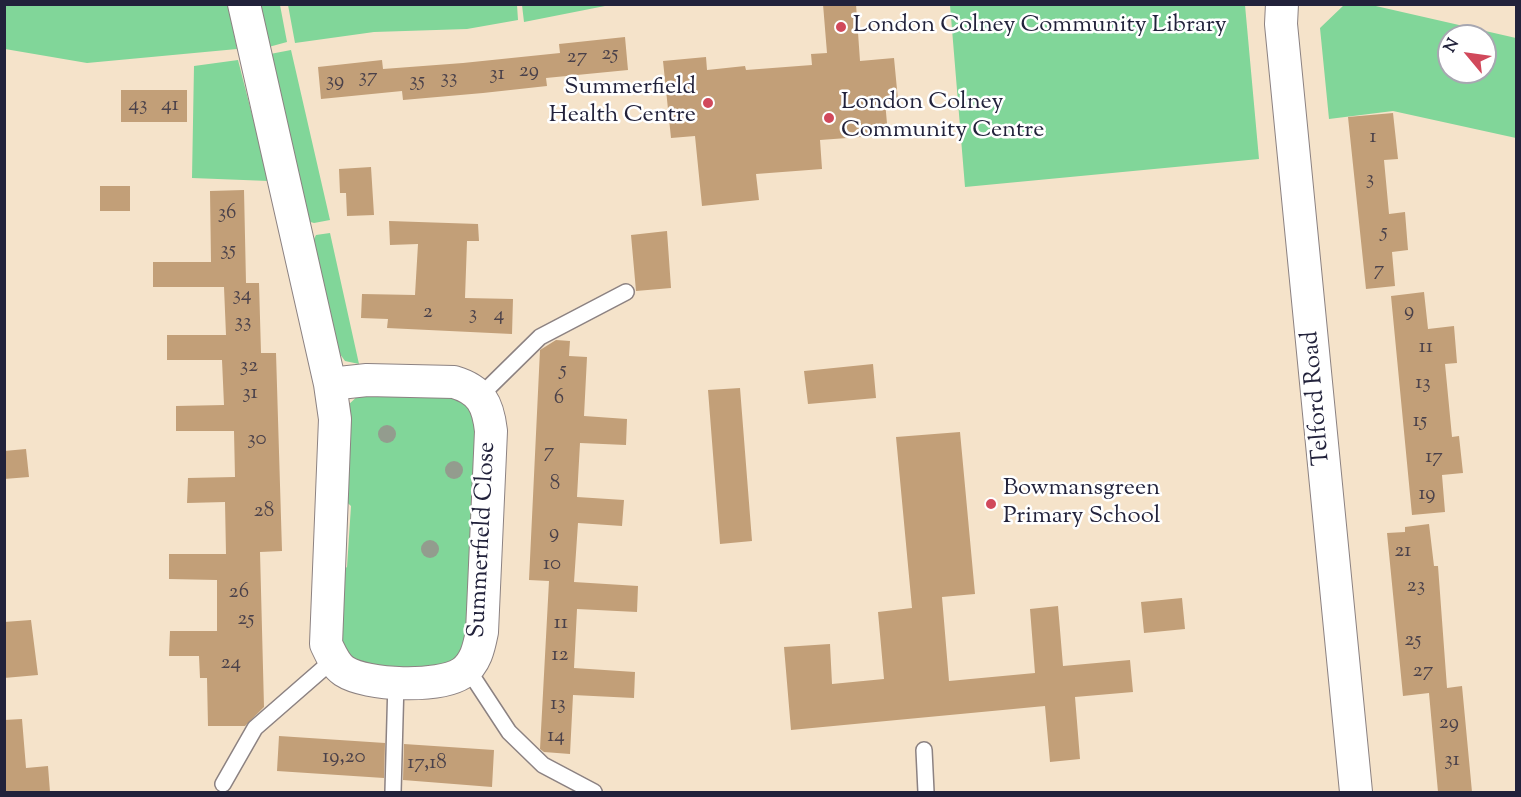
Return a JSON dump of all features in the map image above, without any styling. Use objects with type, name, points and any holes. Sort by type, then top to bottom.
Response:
[{"type":"street","points":[[244,4],[330,384],[335,419],[326,630],[326,644],[333,660]]},
{"type":"street","name":"Telford Road","points":[[1282,4],[1281,24],[1356,792]]},
{"type":"street","points":[[330,384],[367,380],[454,382],[467,386],[480,396]]},
{"type":"street","name":"Summerfield Close","points":[[333,660],[342,670],[355,676],[434,683],[450,679],[467,668],[477,653],[482,632],[491,431],[489,415],[480,396]]},
{"type":"lane","points":[[480,396],[540,338],[626,292]]},
{"type":"lane","points":[[223,784],[255,728],[333,660]]},
{"type":"lane","points":[[467,668],[509,732],[543,765],[594,792]]},
{"type":"lane","points":[[393,792],[396,681]]},
{"type":"lane","points":[[924,750],[926,792]]},
{"type":"green space","points":[[522,4],[610,5],[524,22]]},
{"type":"green space","points":[[1367,4],[1455,24],[1437,24],[1437,84],[1497,84],[1497,34],[1516,38],[1516,138],[1393,111],[1329,119],[1320,28],[1344,5]]},
{"type":"green space","points":[[4,5],[228,5],[237,49],[87,63],[5,49]]},
{"type":"green space","points":[[256,5],[280,5],[287,42],[265,48]]},
{"type":"green space","points":[[288,5],[517,5],[518,20],[467,29],[374,32],[295,43]]},
{"type":"green space","points":[[950,5],[1245,5],[1259,159],[965,187]]},
{"type":"green space","points":[[291,50],[330,220],[314,223],[307,221],[265,55]]},
{"type":"green space","points":[[238,60],[269,181],[192,178],[194,66]]},
{"type":"green space","points":[[330,233],[359,364],[345,361],[335,347],[313,241],[316,235]]},
{"type":"green space","points":[[364,390],[455,391],[477,410],[473,627],[458,665],[378,672],[350,661],[332,628],[337,575],[347,567],[351,506],[340,496],[345,408]]},
{"type":"building","points":[[823,4],[856,4],[860,61],[894,58],[898,100],[885,101],[888,135],[820,140],[822,169],[756,174],[759,200],[702,206],[695,136],[671,138],[663,61],[706,57],[707,70],[745,66],[746,70],[812,65],[811,54],[827,53]]},
{"type":"building","points":[[625,37],[628,70],[546,78],[547,86],[483,93],[403,100],[402,91],[321,99],[318,67],[382,60],[383,69],[463,63],[560,53],[559,44]]},
{"type":"building","points":[[121,90],[187,90],[187,122],[121,122]]},
{"type":"building","points":[[1393,113],[1398,159],[1384,160],[1389,214],[1405,212],[1408,250],[1392,252],[1395,286],[1366,289],[1348,117]]},
{"type":"building","points":[[371,167],[374,215],[347,216],[346,193],[340,193],[339,169]]},
{"type":"building","points":[[100,186],[130,186],[130,211],[100,211]]},
{"type":"building","points":[[244,190],[246,283],[259,283],[261,353],[276,353],[282,551],[260,552],[264,707],[245,726],[208,726],[207,678],[200,678],[199,656],[169,656],[170,631],[217,631],[217,580],[169,579],[169,554],[226,554],[225,502],[187,503],[188,478],[235,477],[234,431],[176,431],[176,406],[224,405],[222,360],[167,360],[167,335],[226,335],[224,287],[153,287],[153,262],[211,262],[210,191]]},
{"type":"building","points":[[389,221],[478,224],[479,241],[467,241],[465,298],[513,299],[512,334],[387,328],[388,319],[361,318],[362,294],[415,295],[418,244],[390,245]]},
{"type":"building","points":[[667,231],[671,288],[636,291],[631,235]]},
{"type":"building","points":[[1424,292],[1428,329],[1454,326],[1457,363],[1445,364],[1452,437],[1459,436],[1463,473],[1442,475],[1445,512],[1412,515],[1391,296]]},
{"type":"building","points":[[556,340],[570,341],[569,356],[587,357],[584,416],[627,419],[626,445],[580,443],[577,497],[624,500],[622,526],[578,523],[574,582],[638,586],[637,612],[577,609],[574,668],[635,672],[634,698],[573,695],[570,754],[544,752],[540,749],[549,581],[529,580],[540,350]]},
{"type":"building","points":[[873,364],[876,398],[808,404],[804,371]]},
{"type":"building","points":[[740,388],[752,541],[720,544],[708,390]]},
{"type":"building","points":[[960,432],[975,594],[942,597],[949,681],[1035,673],[1030,609],[1058,606],[1063,666],[1130,660],[1133,692],[1075,697],[1080,759],[1050,762],[1045,706],[791,730],[784,647],[830,644],[832,684],[884,679],[878,612],[912,608],[896,437]]},
{"type":"building","points":[[26,449],[29,477],[4,479],[4,451]]},
{"type":"building","points":[[1429,524],[1434,566],[1438,566],[1447,688],[1462,686],[1472,792],[1438,792],[1429,693],[1403,696],[1387,533],[1405,532],[1405,527]]},
{"type":"building","points":[[1182,598],[1185,629],[1144,633],[1141,602]]},
{"type":"building","points":[[31,620],[38,675],[4,678],[4,622]]},
{"type":"building","points":[[22,719],[26,768],[48,766],[50,792],[4,792],[4,720]]},
{"type":"building","points":[[279,736],[385,743],[384,778],[277,771]]},
{"type":"building","points":[[404,744],[494,750],[492,787],[403,780]]},
{"type":"place","name":"London Colney Community Library","points":[[841,27]]},
{"type":"place","name":"Summerfield Health Centre","points":[[708,103]]},
{"type":"place","name":"London Colney Community Centre","points":[[829,118]]},
{"type":"place","name":"Bowmansgreen Primary School","points":[[991,504]]}]
